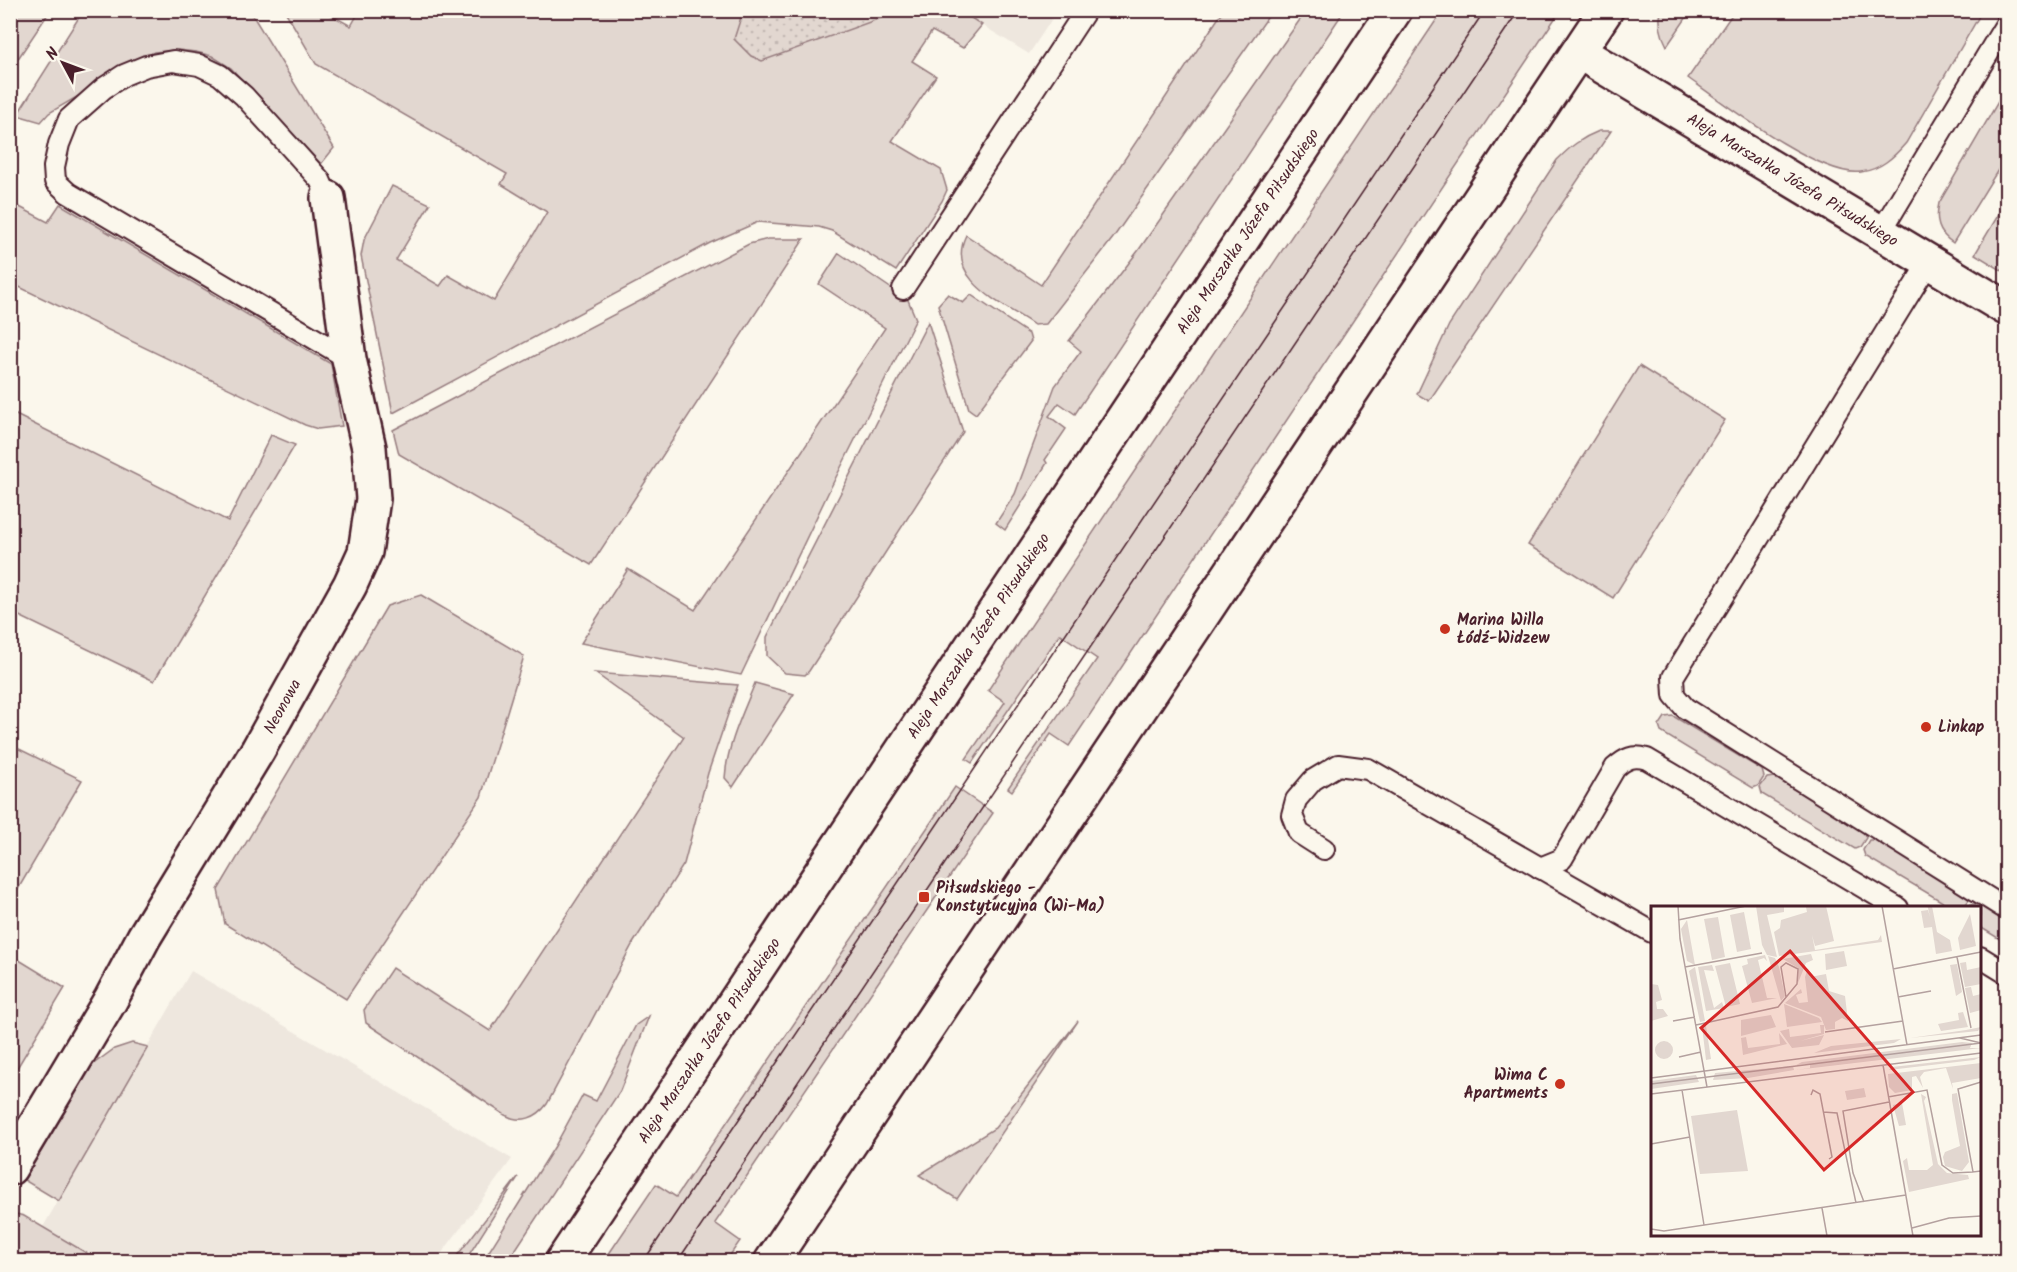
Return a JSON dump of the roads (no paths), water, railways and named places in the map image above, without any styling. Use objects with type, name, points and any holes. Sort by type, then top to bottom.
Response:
[{"type":"main road","name":"Aleja Marszałka Józefa Piłsudskiego","points":[[562,1262],[1395,10]]},
{"type":"main road","points":[[771,1262],[1606,10]]},
{"type":"main road","name":"Aleja Marszałka Józefa Piłsudskiego","points":[[1579,52],[2007,308]]},
{"type":"main road","name":"Neonowa","points":[[10,1168],[111,999],[144,937],[258,750],[350,585],[365,552],[373,499],[369,448],[349,359],[328,198]]},
{"type":"lane","points":[[903,289],[1086,10]]},
{"type":"lane","points":[[1880,233],[2007,24]]},
{"type":"lane","points":[[328,198],[320,180],[243,96],[220,75],[200,65],[173,61],[146,66],[124,75],[83,106],[69,119],[59,144],[54,167],[55,181],[68,193],[349,359]]},
{"type":"lane","points":[[1929,262],[1673,677],[1674,695],[1684,708],[2007,909]]},
{"type":"lane","points":[[1562,880],[1562,859],[1615,768],[1624,759],[1635,756],[1647,759],[1895,906]]},
{"type":"lane","points":[[1324,849],[1299,833],[1292,815],[1296,800],[1313,780],[1338,765],[1368,770],[1651,931]]},
{"type":"lane","points":[[1540,868],[1562,859]]},
{"type":"lane","points":[[1981,958],[2007,973]]},
{"type":"tram line","points":[[643,1262],[1485,10]]},
{"type":"tram line","points":[[677,1262],[1519,10]]},
{"type":"place","name":"Marina Willa Łódź-Widzew","points":[[1445,629]]},
{"type":"place","name":"Linkap","points":[[1926,727]]},
{"type":"place","name":"Piłsudskiego - Konstytucyjna (Wi-Ma)","points":[[924,897]]},
{"type":"place","name":"Wima C Apartments","points":[[1560,1084]]}]
